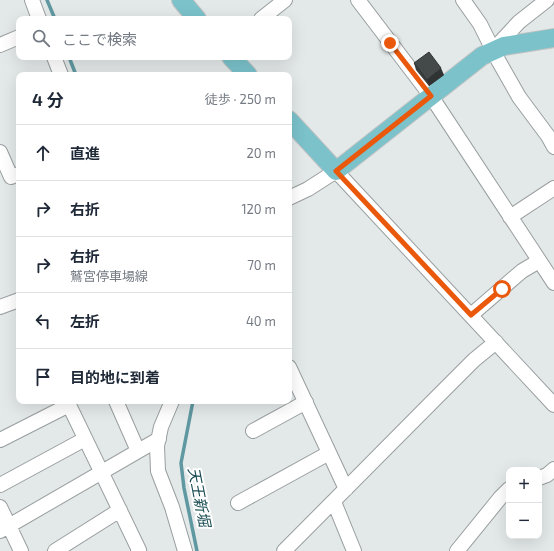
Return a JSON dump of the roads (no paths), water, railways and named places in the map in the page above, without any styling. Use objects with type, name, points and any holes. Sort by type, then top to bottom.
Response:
[{"type":"main road","points":[[181,0],[194,16]]},
{"type":"main road","points":[[292,123],[336,171],[482,56],[492,50],[504,46],[554,38]]},
{"type":"main road","points":[[234,60],[245,72]]},
{"type":"street","points":[[32,0],[38,16]]},
{"type":"street","points":[[265,16],[285,0]]},
{"type":"street","points":[[358,0],[431,96],[554,283]]},
{"type":"street","points":[[463,0],[480,24],[492,50],[519,97],[548,136],[554,147]]},
{"type":"street","points":[[492,50],[519,22],[547,0]]},
{"type":"street","points":[[0,45],[16,38]]},
{"type":"street","points":[[55,60],[60,72]]},
{"type":"street","points":[[0,152],[11,178],[16,176]]},
{"type":"street","points":[[292,197],[308,189],[336,171],[554,405]]},
{"type":"street","points":[[510,218],[554,188]]},
{"type":"street","points":[[471,315],[522,271],[539,261]]},
{"type":"street","points":[[0,307],[16,301]]},
{"type":"street","points":[[284,551],[434,399],[474,360],[496,342]]},
{"type":"street","points":[[292,373],[346,489]]},
{"type":"street","points":[[253,431],[306,402]]},
{"type":"street","points":[[117,404],[138,451]]},
{"type":"street","points":[[171,404],[162,427],[157,446],[158,471],[172,507],[185,551]]},
{"type":"street","points":[[0,440],[69,405],[139,550],[138,551]]},
{"type":"street","points":[[4,528],[159,439]]},
{"type":"street","points":[[0,485],[86,440]]},
{"type":"street","points":[[238,503],[329,453]]},
{"type":"street","points":[[457,551],[506,492]]},
{"type":"street","points":[[334,502],[354,551]]},
{"type":"street","points":[[0,507],[4,528],[21,551]]},
{"type":"street","points":[[55,551],[120,510]]},
{"type":"waterway","name":"天王新堀","points":[[47,0],[54,16]]},
{"type":"waterway","name":"天王新堀","points":[[70,60],[75,72]]},
{"type":"waterway","name":"天王新堀","points":[[192,404],[181,463],[184,488],[197,551]]}]
